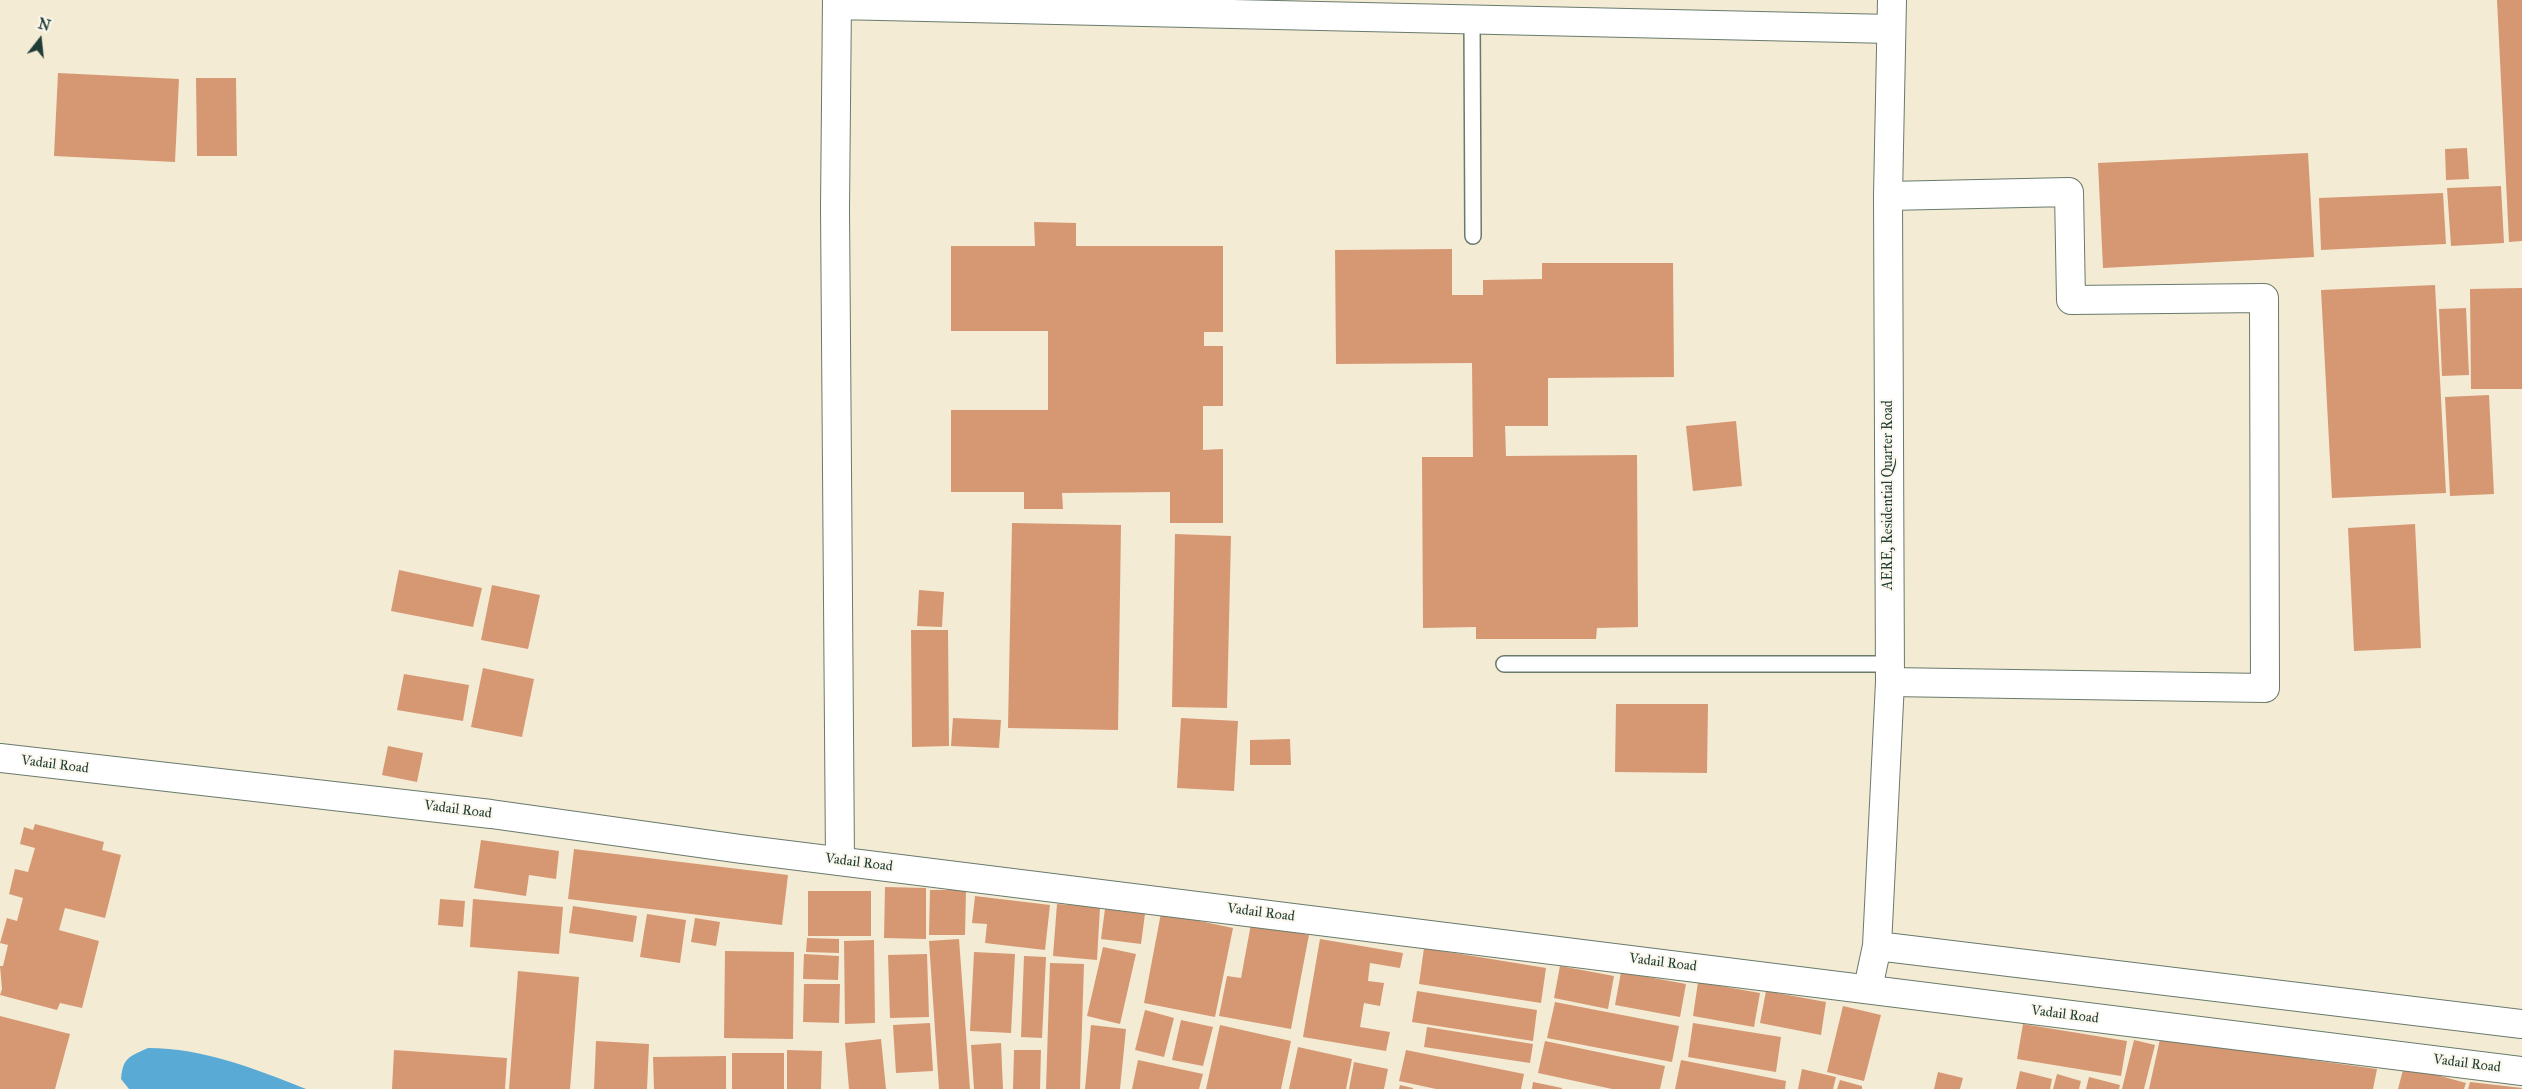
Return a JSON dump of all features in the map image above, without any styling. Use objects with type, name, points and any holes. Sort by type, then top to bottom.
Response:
[{"type":"street","name":"AERE, Residential Quarter Road","points":[[1868,988],[1877,946],[1890,673],[1888,196],[1892,0]]},
{"type":"street","points":[[840,861],[835,208],[837,2],[1891,29]]},
{"type":"street","points":[[1888,196],[2069,192],[2071,300],[2264,298],[2266,688],[1890,673]]},
{"type":"street","name":"Vadail Road","points":[[0,758],[491,814],[840,861],[1868,988],[2053,1014],[2522,1071]]},
{"type":"street","points":[[1877,946],[2522,1024]]},
{"type":"lane","points":[[1472,19],[1473,236]]},
{"type":"lane","points":[[1504,664],[1890,673]]},
{"type":"water","points":[[148,1048],[189,1052],[229,1061],[306,1089],[129,1089],[121,1079],[123,1066],[132,1056]]},
{"type":"building","points":[[2497,0],[2522,0],[2522,241],[2509,242]]},
{"type":"building","points":[[58,73],[179,79],[175,162],[54,156]]},
{"type":"building","points":[[196,78],[236,78],[237,156],[197,156]]},
{"type":"building","points":[[2467,148],[2469,179],[2446,180],[2445,149]]},
{"type":"building","points":[[2308,153],[2314,257],[2103,268],[2098,163]]},
{"type":"building","points":[[2501,186],[2504,243],[2451,246],[2447,188]]},
{"type":"building","points":[[2443,193],[2446,244],[2321,250],[2319,198]]},
{"type":"building","points":[[1034,222],[1076,223],[1076,246],[1223,246],[1223,332],[1204,332],[1204,346],[1223,346],[1223,406],[1203,406],[1203,450],[1223,449],[1223,523],[1170,523],[1170,492],[1062,493],[1063,509],[1024,509],[1024,492],[951,492],[951,410],[1048,410],[1048,331],[951,331],[951,246],[1035,246]]},
{"type":"building","points":[[1452,249],[1452,295],[1483,295],[1483,280],[1542,279],[1542,263],[1673,263],[1674,377],[1548,378],[1548,426],[1505,426],[1506,456],[1637,455],[1638,627],[1597,628],[1596,639],[1476,639],[1476,627],[1423,628],[1422,457],[1473,457],[1472,363],[1336,364],[1335,250]]},
{"type":"building","points":[[2435,285],[2446,493],[2332,498],[2321,290]]},
{"type":"building","points":[[2522,288],[2522,389],[2471,389],[2470,289]]},
{"type":"building","points":[[2466,308],[2469,375],[2442,376],[2439,309]]},
{"type":"building","points":[[2489,395],[2494,494],[2450,496],[2445,397]]},
{"type":"building","points":[[1736,421],[1742,486],[1693,491],[1686,426]]},
{"type":"building","points":[[1012,523],[1121,525],[1118,730],[1008,728]]},
{"type":"building","points":[[2415,524],[2421,648],[2354,651],[2348,528]]},
{"type":"building","points":[[1175,534],[1231,536],[1227,708],[1172,707]]},
{"type":"building","points":[[399,570],[482,588],[473,627],[391,611]]},
{"type":"building","points":[[492,585],[540,595],[528,649],[481,640]]},
{"type":"building","points":[[919,590],[944,592],[942,627],[917,626]]},
{"type":"building","points":[[911,630],[948,630],[949,746],[912,747]]},
{"type":"building","points":[[483,668],[534,679],[522,737],[471,727]]},
{"type":"building","points":[[404,674],[469,685],[463,721],[397,710]]},
{"type":"building","points":[[1616,704],[1708,704],[1707,773],[1615,772]]},
{"type":"building","points":[[953,718],[1001,720],[999,748],[951,746]]},
{"type":"building","points":[[1181,718],[1238,721],[1234,791],[1177,788]]},
{"type":"building","points":[[1290,739],[1291,765],[1250,765],[1250,740]]},
{"type":"building","points":[[388,746],[423,753],[417,782],[382,775]]},
{"type":"building","points":[[35,824],[104,842],[102,850],[121,855],[105,918],[65,908],[59,930],[99,941],[82,1008],[60,1003],[57,1010],[0,995],[2,989],[0,966],[3,966],[8,945],[0,943],[7,918],[17,921],[23,898],[9,894],[15,869],[28,872],[35,848],[20,844],[24,827],[33,830]]},
{"type":"building","points":[[481,840],[559,851],[556,879],[529,875],[526,896],[474,888]]},
{"type":"building","points":[[574,849],[788,875],[782,925],[568,899]]},
{"type":"building","points":[[885,887],[926,888],[926,939],[884,938]]},
{"type":"building","points":[[930,890],[966,890],[965,935],[929,935]]},
{"type":"building","points":[[808,891],[871,891],[871,936],[808,936]]},
{"type":"building","points":[[975,896],[1050,905],[1045,950],[985,943],[987,924],[972,923]]},
{"type":"building","points":[[440,899],[465,901],[463,927],[438,925]]},
{"type":"building","points":[[473,899],[563,907],[559,954],[470,947]]},
{"type":"building","points":[[1057,904],[1100,907],[1097,960],[1053,956]]},
{"type":"building","points":[[573,906],[637,916],[633,942],[569,933]]},
{"type":"building","points":[[1105,909],[1145,914],[1141,944],[1101,939]]},
{"type":"building","points":[[1161,913],[1233,928],[1215,1017],[1144,1003]]},
{"type":"building","points":[[647,914],[686,920],[680,963],[640,957]]},
{"type":"building","points":[[695,918],[720,922],[716,946],[691,942]]},
{"type":"building","points":[[1251,924],[1309,935],[1291,1029],[1219,1016],[1227,976],[1241,978]]},
{"type":"building","points":[[807,938],[839,939],[839,953],[806,952]]},
{"type":"building","points":[[959,939],[970,1089],[939,1089],[929,941]]},
{"type":"building","points":[[1320,939],[1403,953],[1400,968],[1370,963],[1368,981],[1384,983],[1380,1006],[1364,1003],[1360,1027],[1390,1032],[1386,1051],[1303,1037]]},
{"type":"building","points":[[874,940],[875,1023],[845,1024],[844,941]]},
{"type":"building","points":[[1103,947],[1136,954],[1120,1024],[1087,1016]]},
{"type":"building","points":[[1424,948],[1546,968],[1541,1003],[1419,984]]},
{"type":"building","points":[[725,951],[794,952],[793,1039],[724,1038]]},
{"type":"building","points":[[974,952],[1015,954],[1011,1033],[970,1031]]},
{"type":"building","points":[[804,954],[839,956],[838,980],[803,979]]},
{"type":"building","points":[[927,954],[929,1017],[890,1018],[888,955]]},
{"type":"building","points":[[1024,956],[1046,957],[1042,1038],[1021,1037]]},
{"type":"building","points":[[1050,963],[1084,964],[1080,1089],[1046,1089]]},
{"type":"building","points":[[1560,966],[1614,976],[1608,1009],[1554,998]]},
{"type":"building","points":[[518,971],[579,977],[570,1089],[509,1089]]},
{"type":"building","points":[[1621,972],[1686,984],[1680,1017],[1615,1005]]},
{"type":"building","points":[[1698,982],[1760,993],[1754,1027],[1693,1016]]},
{"type":"building","points":[[804,984],[840,984],[839,1023],[803,1022]]},
{"type":"building","points":[[1417,991],[1537,1010],[1533,1041],[1412,1022]]},
{"type":"building","points":[[1766,991],[1826,1002],[1821,1035],[1760,1023]]},
{"type":"building","points":[[1555,1002],[1679,1026],[1672,1062],[1547,1038]]},
{"type":"building","points":[[1843,1006],[1881,1015],[1864,1081],[1827,1072]]},
{"type":"building","points":[[1145,1010],[1174,1018],[1164,1057],[1135,1050]]},
{"type":"building","points":[[0,1016],[70,1034],[55,1089],[0,1089]]},
{"type":"building","points":[[1181,1020],[1213,1027],[1203,1066],[1172,1060]]},
{"type":"building","points":[[930,1023],[933,1071],[896,1073],[893,1025]]},
{"type":"building","points":[[1693,1023],[1781,1037],[1776,1072],[1688,1057]]},
{"type":"building","points":[[2023,1024],[2127,1041],[2121,1076],[2017,1059]]},
{"type":"building","points":[[1091,1025],[1126,1029],[1120,1089],[1085,1089]]},
{"type":"building","points":[[1220,1025],[1291,1041],[1281,1089],[1206,1089]]},
{"type":"building","points":[[1427,1027],[1533,1044],[1530,1063],[1424,1047]]},
{"type":"building","points":[[881,1039],[886,1089],[849,1089],[845,1043]]},
{"type":"building","points":[[2160,1039],[2377,1069],[2373,1089],[2149,1089]]},
{"type":"building","points":[[2134,1040],[2155,1045],[2144,1089],[2122,1089]]},
{"type":"building","points":[[596,1041],[649,1044],[647,1089],[594,1089]]},
{"type":"building","points":[[1545,1041],[1665,1066],[1660,1089],[1612,1089],[1538,1073]]},
{"type":"building","points":[[1001,1043],[1003,1089],[974,1089],[971,1045]]},
{"type":"building","points":[[1298,1047],[1352,1059],[1346,1089],[1289,1089]]},
{"type":"building","points":[[394,1050],[507,1058],[505,1089],[392,1089]]},
{"type":"building","points":[[787,1050],[822,1051],[821,1089],[787,1089]]},
{"type":"building","points":[[1014,1050],[1041,1050],[1040,1089],[1013,1089]]},
{"type":"building","points":[[1406,1050],[1524,1074],[1521,1089],[1436,1089],[1399,1081]]},
{"type":"building","points":[[732,1053],[784,1053],[784,1089],[732,1089]]},
{"type":"building","points":[[726,1056],[726,1089],[654,1089],[653,1057]]},
{"type":"building","points":[[1138,1060],[1203,1074],[1199,1089],[1132,1089]]},
{"type":"building","points":[[1681,1060],[1786,1081],[1785,1089],[1675,1089]]},
{"type":"building","points":[[1354,1062],[1388,1069],[1384,1089],[1349,1089]]},
{"type":"building","points":[[2404,1066],[2466,1083],[2464,1089],[2398,1089]]},
{"type":"building","points":[[1802,1069],[1836,1077],[1833,1089],[1798,1089]]},
{"type":"building","points":[[2020,1071],[2052,1079],[2050,1089],[2016,1089]]},
{"type":"building","points":[[1938,1072],[1963,1078],[1960,1089],[1934,1089]]},
{"type":"building","points":[[2057,1074],[2081,1081],[2079,1089],[2053,1089]]},
{"type":"building","points":[[2089,1077],[2120,1085],[2119,1089],[2086,1089]]},
{"type":"building","points":[[1840,1080],[1862,1086],[1862,1089],[1837,1089]]},
{"type":"building","points":[[1533,1082],[1562,1088],[1562,1089],[1532,1089]]},
{"type":"building","points":[[2470,1082],[2522,1088],[2522,1089],[2468,1089]]},
{"type":"building","points":[[1400,1085],[1413,1088],[1413,1089],[1399,1089]]}]
